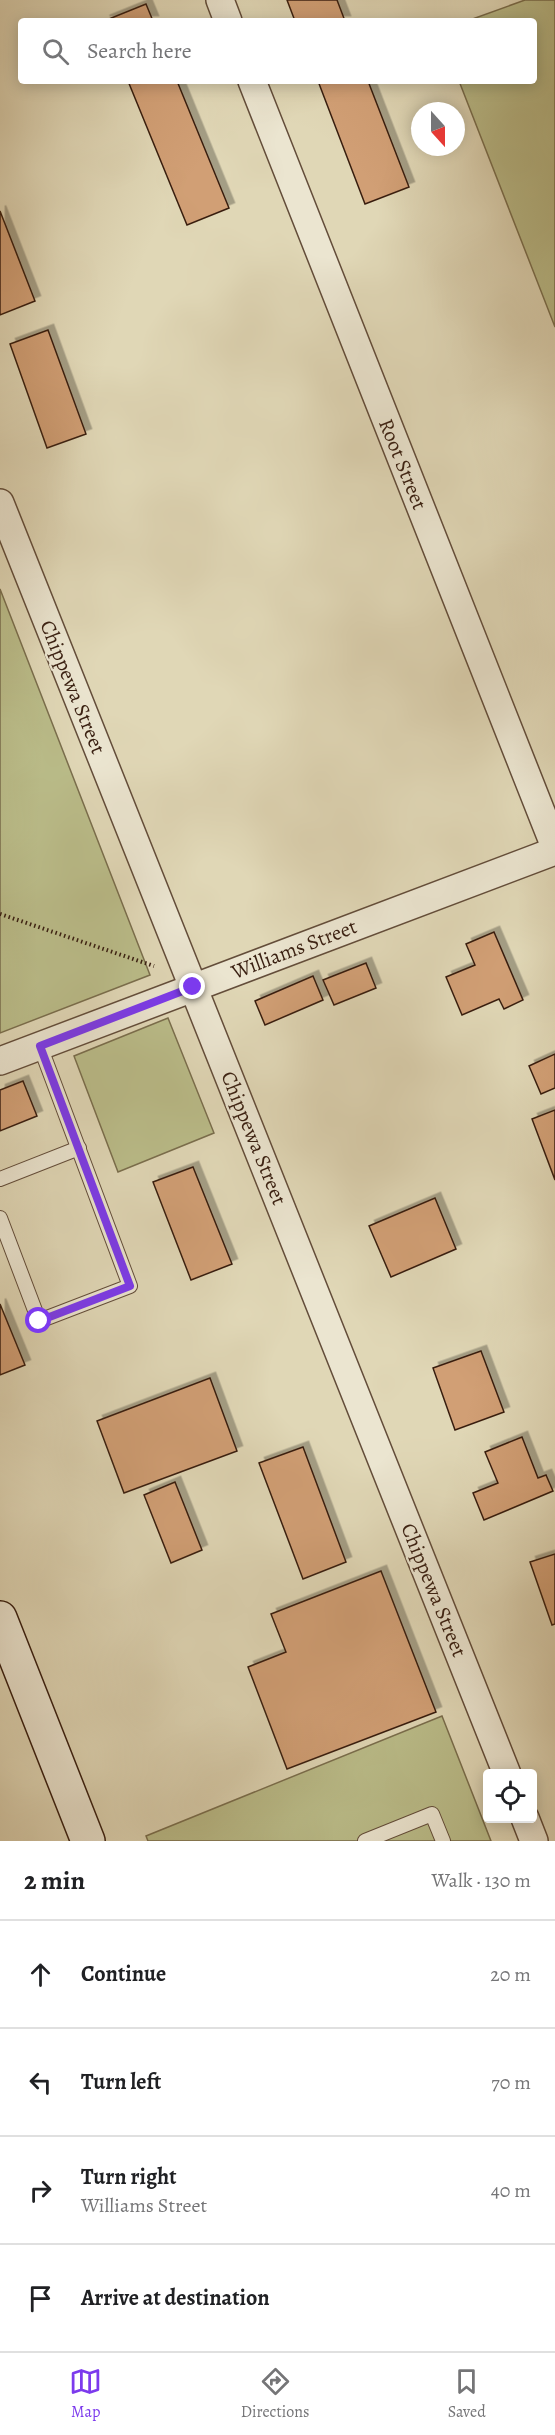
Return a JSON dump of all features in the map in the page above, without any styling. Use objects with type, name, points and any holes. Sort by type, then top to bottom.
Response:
[{"type":"main road","points":[[0,1618],[88,1841]]},
{"type":"street","points":[[220,0],[227,18]]},
{"type":"street","name":"Root Street","points":[[253,84],[555,849]]},
{"type":"street","name":"Chippewa Street","points":[[0,503],[505,1769]]},
{"type":"street","name":"Williams Street","points":[[0,1061],[555,849]]},
{"type":"street","points":[[527,1823],[534,1841]]},
{"type":"lane","points":[[0,1218],[39,1321],[130,1286],[40,1046]]},
{"type":"lane","points":[[0,1179],[80,1148]]},
{"type":"lane","points":[[365,1841],[432,1814],[443,1841]]},
{"type":"path","points":[[0,914],[154,966]]},
{"type":"green space","points":[[525,0],[555,0],[555,327],[460,84],[537,84],[537,18],[475,18]]},
{"type":"green space","points":[[0,589],[150,975],[0,1033]]},
{"type":"green space","points":[[168,1018],[214,1133],[118,1172],[74,1056]]},
{"type":"green space","points":[[442,1716],[491,1841],[148,1841],[146,1836]]},
{"type":"building","points":[[287,0],[337,0],[344,18],[294,18]]},
{"type":"building","points":[[146,4],[152,18],[111,18]]},
{"type":"building","points":[[129,84],[178,84],[229,208],[187,225]]},
{"type":"building","points":[[319,84],[369,84],[409,187],[365,204]]},
{"type":"building","points":[[0,211],[35,301],[0,315]]},
{"type":"building","points":[[48,330],[86,434],[47,448],[10,344]]},
{"type":"building","points":[[494,932],[523,1000],[504,1009],[499,999],[462,1015],[446,977],[475,965],[466,944]]},
{"type":"building","points":[[366,963],[376,988],[334,1005],[323,980]]},
{"type":"building","points":[[313,976],[323,1000],[265,1025],[255,1001]]},
{"type":"building","points":[[555,1054],[555,1088],[541,1094],[529,1066]]},
{"type":"building","points":[[23,1081],[37,1116],[0,1131],[0,1090]]},
{"type":"building","points":[[555,1110],[555,1180],[532,1119]]},
{"type":"building","points":[[193,1167],[232,1264],[191,1280],[153,1182]]},
{"type":"building","points":[[435,1198],[456,1249],[391,1277],[369,1226]]},
{"type":"building","points":[[0,1304],[25,1365],[0,1375]]},
{"type":"building","points":[[481,1351],[504,1412],[455,1430],[433,1368]]},
{"type":"building","points":[[210,1378],[237,1451],[124,1493],[97,1421]]},
{"type":"building","points":[[522,1437],[538,1478],[546,1475],[553,1491],[484,1520],[473,1493],[498,1483],[485,1452]]},
{"type":"building","points":[[303,1447],[346,1562],[303,1579],[259,1463]]},
{"type":"building","points":[[175,1482],[202,1550],[171,1563],[144,1495]]},
{"type":"building","points":[[555,1554],[555,1624],[552,1625],[530,1562]]},
{"type":"building","points":[[381,1571],[436,1712],[287,1769],[248,1667],[286,1652],[271,1614]]},
{"type":"route","points":[[39,1321],[130,1286],[40,1046],[193,987]]}]
